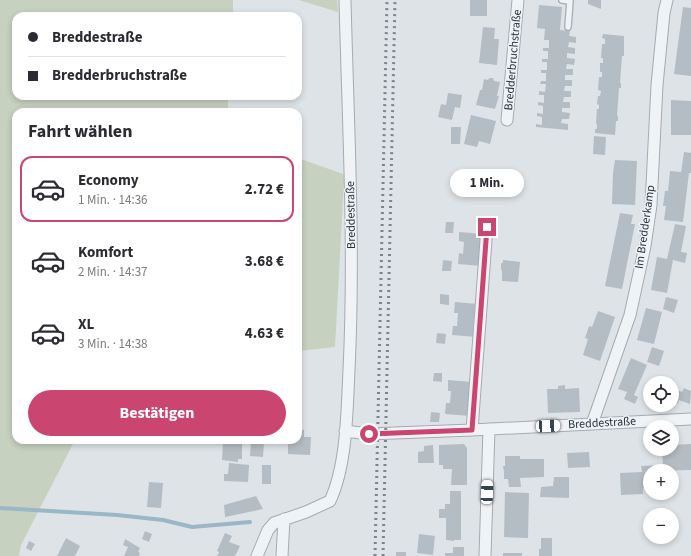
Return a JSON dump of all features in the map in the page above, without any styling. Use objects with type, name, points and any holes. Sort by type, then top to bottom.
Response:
[{"type":"street","name":"Breddestraße","points":[[257,556],[268,530],[274,523],[306,512],[330,501],[336,488],[344,444],[351,324],[351,212],[345,0]]},
{"type":"street","name":"Bredderbruchstraße","points":[[507,120],[518,0]]},
{"type":"street","name":"Im Bredderkamp","points":[[592,424],[630,315],[645,246],[651,205],[657,85],[664,13],[667,0]]},
{"type":"street","points":[[472,430],[487,227]]},
{"type":"street","name":"Breddestraße","points":[[345,431],[369,434],[691,419]]},
{"type":"street","points":[[485,556],[489,429]]},
{"type":"street","points":[[282,556],[285,532],[284,519]]},
{"type":"lane","points":[[562,0],[570,0],[568,27]]},
{"type":"green space","points":[[0,0],[233,0],[233,12],[12,12],[12,100],[228,100],[228,108],[12,108],[12,444],[73,444],[21,545],[19,556],[0,556]]},
{"type":"green space","points":[[299,0],[337,0],[338,12]]},
{"type":"green space","points":[[302,159],[343,174],[344,180],[335,347],[302,351]]},
{"type":"building","points":[[470,0],[487,0],[487,16],[470,16]]},
{"type":"building","points":[[588,0],[601,0],[601,9],[588,4]]},
{"type":"building","points":[[539,5],[562,7],[560,30],[570,31],[569,36],[576,37],[576,43],[569,42],[568,47],[575,48],[575,54],[567,53],[567,58],[575,59],[574,65],[567,64],[566,69],[573,69],[573,75],[565,75],[565,80],[572,80],[572,86],[565,86],[564,91],[571,91],[571,97],[564,97],[563,102],[570,102],[570,108],[562,108],[562,112],[570,113],[569,119],[562,119],[561,123],[568,124],[568,130],[536,127],[536,124],[542,125],[542,117],[537,116],[537,113],[543,114],[543,106],[538,105],[538,102],[544,103],[544,95],[539,95],[539,91],[545,92],[546,84],[540,84],[541,81],[546,81],[546,73],[541,73],[541,70],[547,70],[547,62],[542,62],[542,59],[548,59],[548,51],[543,51],[543,48],[549,48],[549,40],[544,40],[545,29],[537,28]]},
{"type":"building","points":[[683,7],[691,8],[691,76],[674,74]]},
{"type":"building","points":[[483,27],[495,28],[494,39],[499,39],[497,65],[479,63]]},
{"type":"building","points":[[603,34],[624,36],[624,56],[622,56],[621,88],[619,88],[618,121],[616,121],[615,135],[595,133],[595,129],[597,129],[597,109],[599,109],[599,105],[597,104],[598,96],[600,96],[601,91],[598,90],[599,77],[602,77],[602,72],[600,72],[600,63],[603,63],[603,58],[601,58],[602,44],[605,44],[605,39],[602,38]]},
{"type":"building","points":[[493,78],[494,81],[500,82],[497,96],[499,96],[495,109],[476,105],[480,90],[482,90],[484,79],[487,80]]},
{"type":"building","points":[[448,93],[462,95],[460,108],[455,107],[452,120],[438,117],[441,104],[446,105]]},
{"type":"building","points":[[671,100],[691,101],[691,135],[671,135]]},
{"type":"building","points":[[471,115],[496,121],[490,144],[479,141],[477,147],[464,144]]},
{"type":"building","points":[[451,127],[461,127],[460,144],[451,144]]},
{"type":"building","points":[[594,136],[606,137],[605,155],[593,154]]},
{"type":"building","points":[[684,152],[691,153],[691,173],[689,173],[683,222],[664,220],[666,206],[663,206],[665,191],[668,191],[670,171],[681,172]]},
{"type":"building","points":[[615,160],[637,161],[635,205],[612,204]]},
{"type":"building","points":[[620,213],[633,215],[631,224],[635,224],[622,289],[605,286]]},
{"type":"building","points":[[446,222],[454,222],[453,233],[445,233]]},
{"type":"building","points":[[675,224],[686,226],[681,252],[687,253],[685,263],[673,260],[667,293],[651,290],[657,257],[667,259]]},
{"type":"building","points":[[459,232],[484,234],[481,266],[458,264],[459,253],[463,254],[464,242],[459,241]]},
{"type":"building","points":[[443,260],[452,261],[451,271],[442,271]]},
{"type":"building","points":[[503,260],[520,262],[518,282],[502,281],[501,264]]},
{"type":"building","points":[[440,294],[449,295],[449,305],[440,304]]},
{"type":"building","points":[[666,297],[678,300],[674,313],[663,309]]},
{"type":"building","points":[[455,302],[478,304],[476,337],[452,335],[453,326],[457,326],[458,313],[454,313]]},
{"type":"building","points":[[646,308],[662,312],[654,344],[637,340]]},
{"type":"building","points":[[598,311],[615,317],[600,361],[583,355],[588,339],[585,338],[589,326],[592,327]]},
{"type":"building","points":[[437,333],[446,334],[445,344],[436,343]]},
{"type":"building","points":[[652,347],[664,351],[659,366],[647,362]]},
{"type":"building","points":[[631,358],[647,365],[634,395],[638,397],[635,404],[624,399],[627,392],[618,389]]},
{"type":"building","points":[[434,373],[442,373],[442,382],[433,381]]},
{"type":"building","points":[[448,380],[472,382],[470,416],[445,414],[446,403],[450,403],[451,391],[448,391]]},
{"type":"building","points":[[565,385],[565,389],[579,388],[580,412],[548,413],[547,389],[558,389],[558,386]]},
{"type":"building","points":[[684,388],[691,391],[690,404],[679,400],[679,391],[682,392]]},
{"type":"building","points":[[431,412],[440,413],[439,422],[430,422]]},
{"type":"building","points":[[302,430],[304,430],[304,437],[311,437],[310,455],[288,454],[288,444],[302,444]]},
{"type":"building","points":[[223,444],[242,444],[242,459],[238,459],[238,462],[222,460]]},
{"type":"building","points":[[251,444],[264,444],[263,457],[250,456]]},
{"type":"building","points":[[464,444],[467,448],[467,485],[451,485],[452,469],[443,469],[443,465],[439,465],[439,445]]},
{"type":"building","points":[[691,444],[691,470],[679,470],[679,464],[663,464],[662,456],[679,456],[679,445]]},
{"type":"building","points":[[433,445],[434,463],[418,463],[418,452],[424,451],[424,446]]},
{"type":"building","points":[[589,452],[590,467],[568,468],[567,453]]},
{"type":"building","points":[[505,456],[520,456],[520,459],[544,459],[544,477],[520,478],[521,487],[509,487],[508,479],[504,479],[503,466],[505,466]]},
{"type":"building","points":[[229,463],[249,465],[248,482],[224,481],[224,474],[228,474]]},
{"type":"building","points":[[262,465],[271,465],[271,484],[262,484]]},
{"type":"building","points":[[641,466],[643,466],[643,494],[621,495],[620,473],[642,472]]},
{"type":"building","points":[[554,477],[569,477],[569,498],[540,497],[541,487],[553,486]]},
{"type":"building","points":[[149,482],[163,483],[161,508],[147,507]]},
{"type":"building","points":[[450,491],[461,491],[461,540],[446,540],[446,518],[439,518],[439,509],[445,509],[445,504],[450,504]]},
{"type":"building","points":[[505,492],[529,493],[528,538],[504,537]]},
{"type":"building","points":[[256,496],[263,509],[225,517],[224,505]]},
{"type":"building","points":[[145,531],[152,534],[149,542],[142,539]]},
{"type":"building","points":[[225,533],[232,536],[229,542],[240,546],[235,556],[217,556],[219,552],[217,551]]},
{"type":"building","points":[[419,534],[435,536],[433,555],[417,553]]},
{"type":"building","points":[[66,538],[80,546],[75,556],[57,556]]},
{"type":"building","points":[[541,538],[552,538],[552,556],[539,556],[539,549],[541,549]]},
{"type":"building","points":[[125,539],[140,548],[138,552],[140,553],[139,556],[124,556],[128,547],[123,545]]},
{"type":"building","points":[[29,541],[35,544],[31,551],[26,548]]},
{"type":"building","points":[[453,547],[464,547],[464,556],[445,556],[445,553],[453,553]]},
{"type":"building","points":[[396,552],[406,552],[406,556],[396,556]]},
{"type":"building","points":[[503,553],[522,553],[522,556],[503,556]]},
{"type":"waterway","points":[[0,508],[117,515],[163,520],[192,527],[250,522]]},
{"type":"railway","points":[[375,556],[387,0]]},
{"type":"railway","points":[[383,556],[395,0]]},
{"type":"route","points":[[369,434],[472,430],[487,227]]}]
